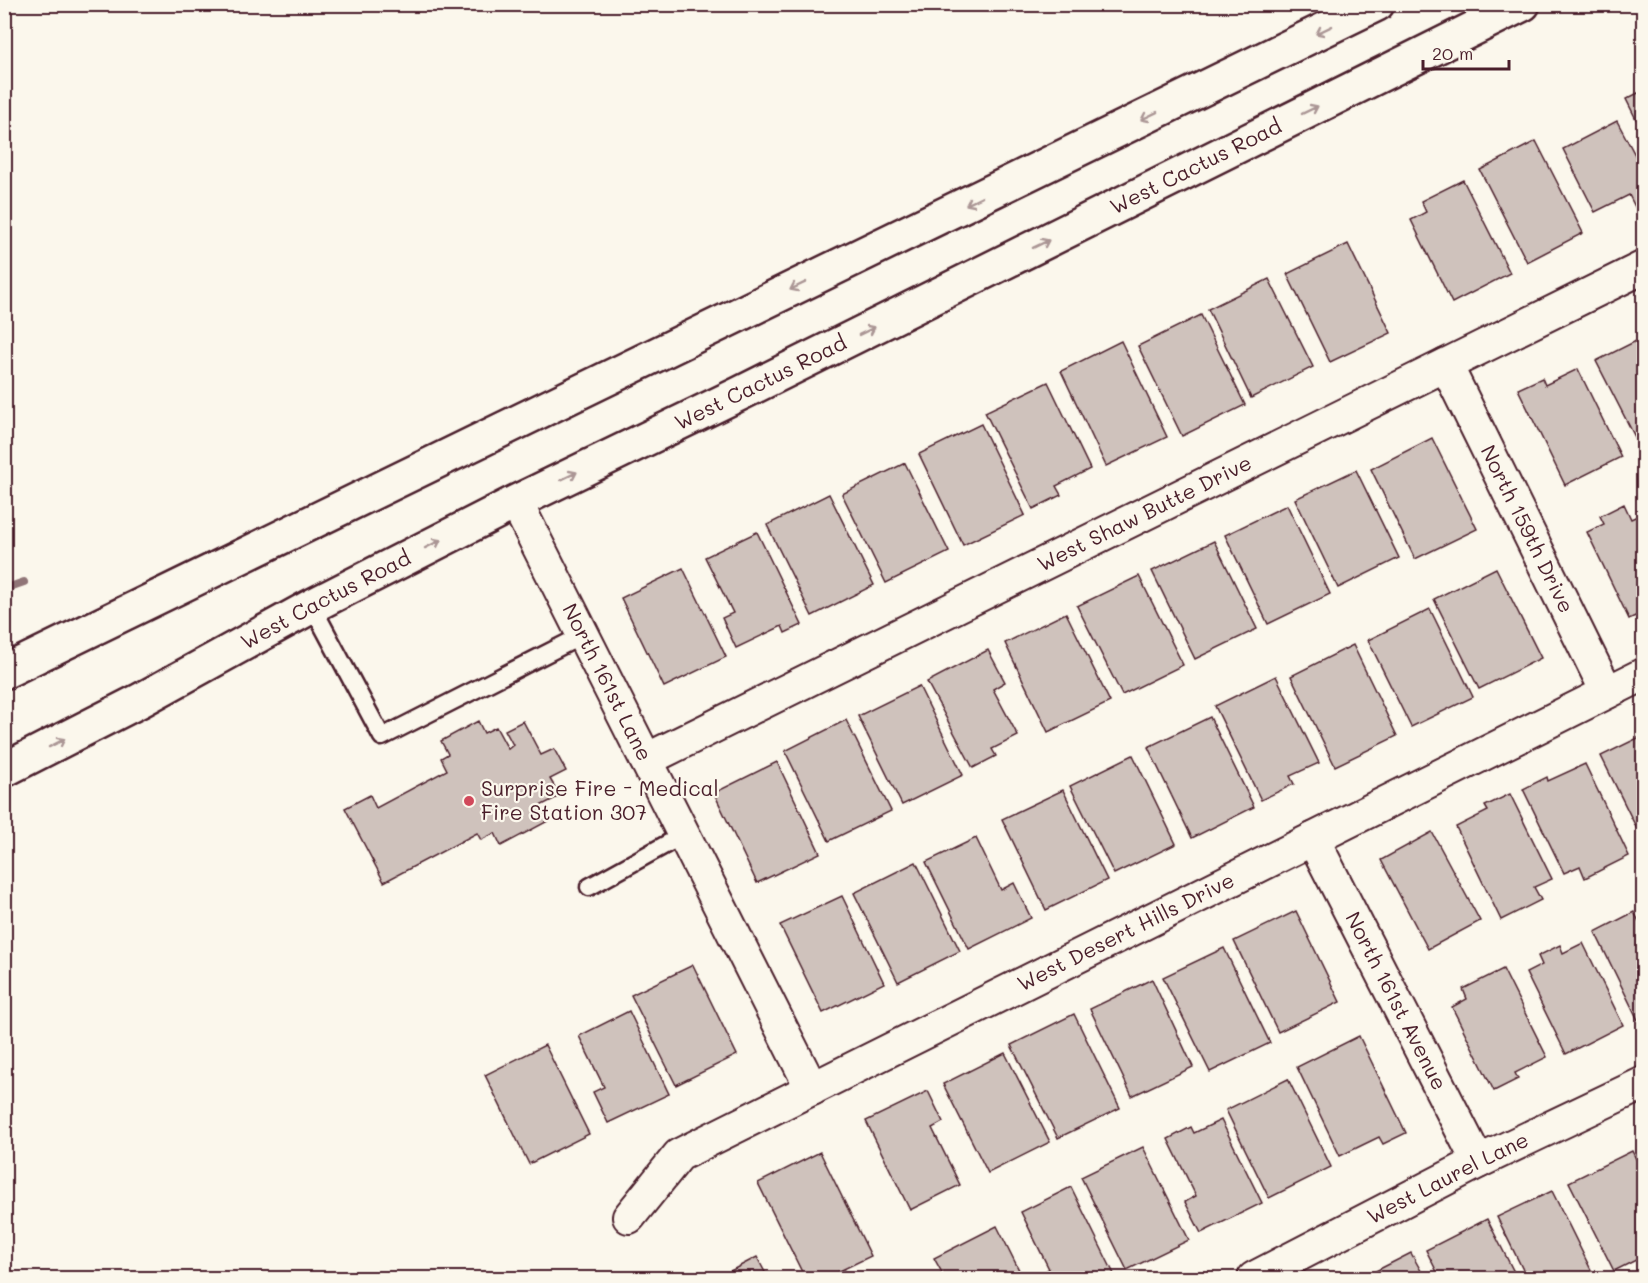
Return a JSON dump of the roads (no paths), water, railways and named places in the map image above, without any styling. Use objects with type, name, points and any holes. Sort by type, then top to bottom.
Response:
[{"type":"main road","points":[[4,672],[1377,4]]},
{"type":"main road","name":"West Cactus Road","points":[[4,770],[141,700],[312,606],[516,502],[761,383],[1523,4]]},
{"type":"street","name":"West Shaw Butte Drive","points":[[646,760],[1644,267]]},
{"type":"street","name":"North 159th Drive","points":[[1446,364],[1608,692]]},
{"type":"street","name":"North 161st Lane","points":[[516,502],[812,1089]]},
{"type":"street","name":"West Desert Hills Drive","points":[[629,1217],[679,1155],[1644,674]]},
{"type":"street","name":"North 161st Avenue","points":[[1313,839],[1478,1162]]},
{"type":"street","name":"West Laurel Lane","points":[[1254,1278],[1478,1162],[1644,1083]]},
{"type":"lane","points":[[312,606],[382,737],[583,635]]},
{"type":"lane","points":[[589,887],[683,835]]},
{"type":"waterway","points":[[4,589],[24,582]]},
{"type":"place","name":"Surprise Fire - Medical Fire Station 307","points":[[469,801]]}]
